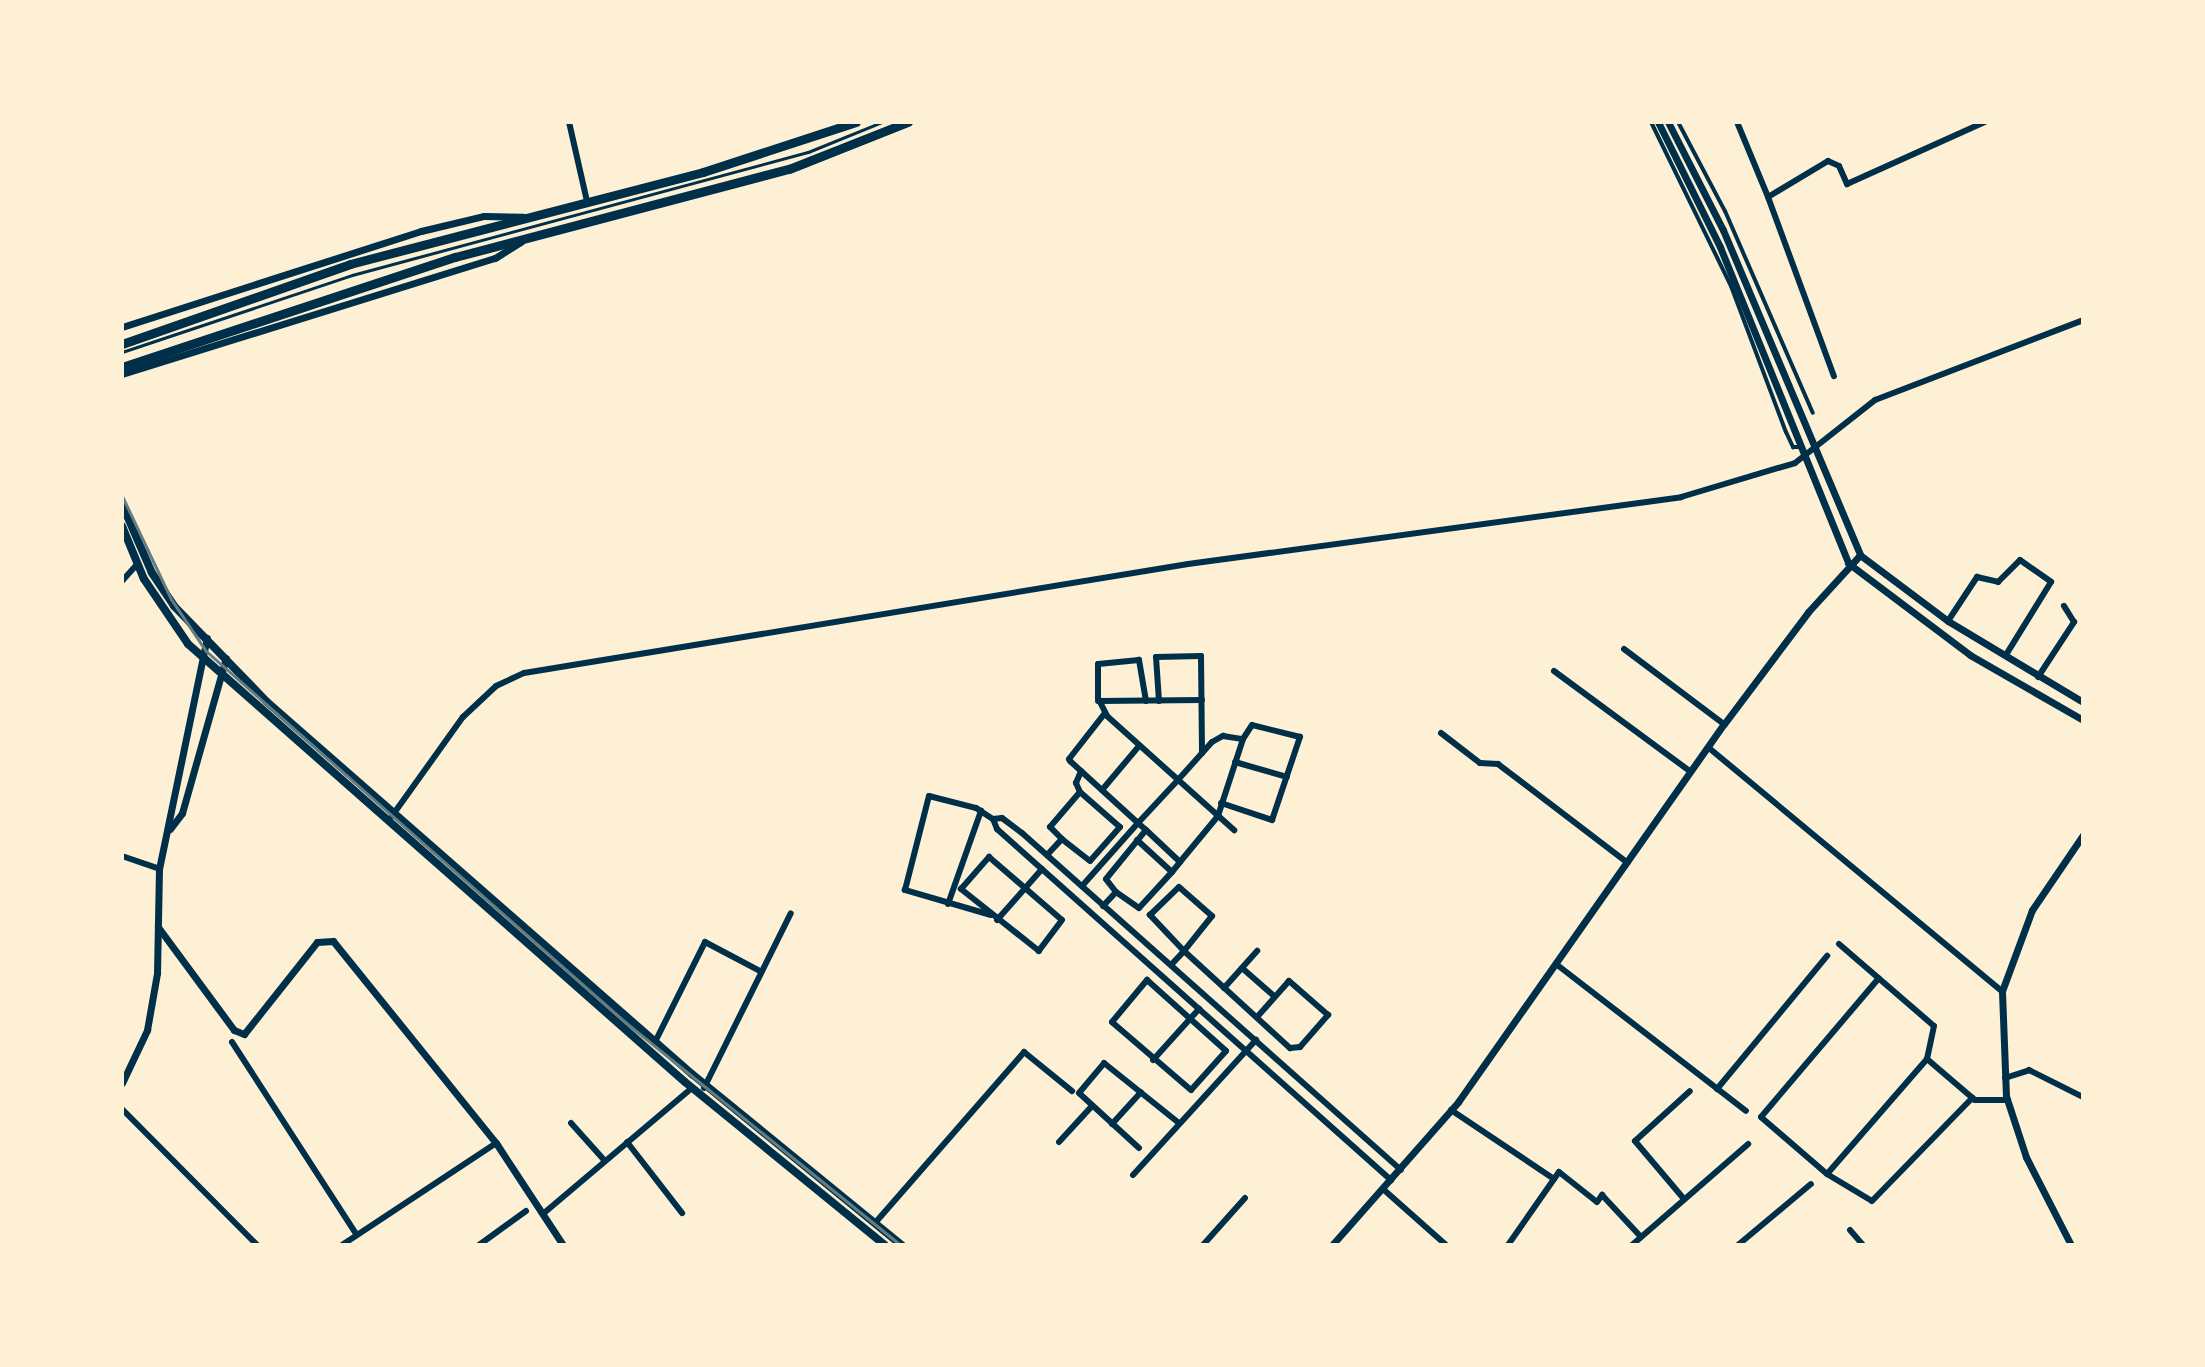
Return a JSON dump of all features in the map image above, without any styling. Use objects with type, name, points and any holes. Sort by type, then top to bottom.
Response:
[{"type":"main road","points":[[122,344],[350,264],[716,168],[856,122]]},
{"type":"main road","points":[[122,367],[455,257],[789,169],[908,122]]},
{"type":"main road","points":[[122,504],[152,573],[174,606],[267,702],[705,1085],[902,1245]]},
{"type":"main road","points":[[122,526],[138,563],[184,640],[692,1088],[885,1245]]},
{"type":"street","points":[[569,122],[587,201]]},
{"type":"street","points":[[1651,122],[1731,286],[1786,432],[1793,447],[1802,451]]},
{"type":"street","points":[[1658,122],[1720,247],[1850,565],[1970,655],[2083,720]]},
{"type":"street","points":[[1668,122],[1723,230],[1860,555],[1948,621],[2083,702]]},
{"type":"street","points":[[1678,122],[1725,211],[1813,413]]},
{"type":"street","points":[[1737,122],[1834,376]]},
{"type":"street","points":[[1768,197],[1828,161],[1839,166],[1847,184],[1985,122]]},
{"type":"street","points":[[122,327],[421,231],[484,216],[527,217]]},
{"type":"street","points":[[122,374],[495,258],[530,237]]},
{"type":"street","points":[[390,823],[393,812],[463,717],[496,686],[524,673],[1188,564],[1681,497],[1772,473],[1875,400],[2083,320]]},
{"type":"street","points":[[1332,1245],[1451,1110],[1724,724],[1860,555]]},
{"type":"street","points":[[1948,621],[1977,577],[1998,582],[2020,560],[2051,582],[2006,655]]},
{"type":"street","points":[[122,581],[138,563]]},
{"type":"street","points":[[2038,677],[2074,622],[2064,606]]},
{"type":"street","points":[[122,1083],[147,1030],[157,973],[159,869],[200,655],[207,638]]},
{"type":"street","points":[[1624,649],[1724,724]]},
{"type":"street","points":[[1159,701],[1156,657],[1198,655],[1202,753]]},
{"type":"street","points":[[168,830],[182,813],[218,672],[226,658]]},
{"type":"street","points":[[1146,701],[1138,659],[1098,664],[1098,701],[1105,713],[1234,830]]},
{"type":"street","points":[[1554,671],[1691,772]]},
{"type":"street","points":[[1098,701],[1202,700]]},
{"type":"street","points":[[1105,713],[1069,755],[1081,771],[1180,862]]},
{"type":"street","points":[[1146,830],[1106,879],[1116,892],[1139,908],[1218,816],[1221,803],[1243,739],[1252,725],[1299,735],[1272,820],[1221,803]]},
{"type":"street","points":[[1441,733],[1480,763],[1498,764],[1628,863]]},
{"type":"street","points":[[1082,886],[1219,737],[1243,739]]},
{"type":"street","points":[[1102,790],[1139,746]]},
{"type":"street","points":[[1709,748],[2002,991]]},
{"type":"street","points":[[1235,762],[1287,777]]},
{"type":"street","points":[[1080,792],[1050,827],[1090,861],[1120,828],[1080,792],[1076,783],[1081,771]]},
{"type":"street","points":[[994,918],[903,887],[928,798],[981,811],[993,819],[997,829],[1391,1180]]},
{"type":"street","points":[[948,904],[981,811]]},
{"type":"street","points":[[993,819],[1002,818],[1047,855],[1401,1170]]},
{"type":"street","points":[[2071,1245],[2026,1157],[2008,1100],[2002,991],[2044,888],[2077,850],[2083,835]]},
{"type":"street","points":[[1047,855],[1062,839]]},
{"type":"street","points":[[1137,840],[1172,872]]},
{"type":"street","points":[[2077,850],[2083,857]]},
{"type":"street","points":[[122,856],[159,869]]},
{"type":"street","points":[[986,857],[1025,888],[1063,922],[1039,951],[961,889],[986,857]]},
{"type":"street","points":[[994,918],[1042,869]]},
{"type":"street","points":[[1171,965],[1184,951],[1212,916],[1177,887],[1150,919],[1184,951],[1224,988],[1257,1017],[1297,1050],[1327,1018],[1291,981],[1257,1017]]},
{"type":"street","points":[[1103,906],[1116,892]]},
{"type":"street","points":[[701,1095],[791,913]]},
{"type":"street","points":[[158,927],[234,1030],[244,1034],[317,942],[333,941],[496,1143],[563,1245]]},
{"type":"street","points":[[655,1042],[705,942],[762,972]]},
{"type":"street","points":[[1827,1174],[1927,1059],[1934,1026],[1839,944]]},
{"type":"street","points":[[1224,988],[1257,951]]},
{"type":"street","points":[[1717,1089],[1827,956]]},
{"type":"street","points":[[1556,964],[1746,1111]]},
{"type":"street","points":[[1242,968],[1274,996]]},
{"type":"street","points":[[1155,986],[1163,977]]},
{"type":"street","points":[[1879,978],[1761,1117],[1827,1174],[1872,1201],[1972,1098]]},
{"type":"street","points":[[1146,981],[1155,986],[1191,1017],[1225,1054],[1191,1090],[1112,1022],[1146,981]]},
{"type":"street","points":[[1153,1060],[1199,1009]]},
{"type":"street","points":[[1133,1175],[1256,1040]]},
{"type":"street","points":[[232,1042],[356,1234]]},
{"type":"street","points":[[875,1223],[1024,1052],[1072,1091]]},
{"type":"street","points":[[1927,1059],[1972,1098],[2008,1100]]},
{"type":"street","points":[[1139,1148],[1078,1091],[1104,1063],[1179,1123]]},
{"type":"street","points":[[2005,1078],[2029,1070],[2083,1097]]},
{"type":"street","points":[[544,1213],[692,1088]]},
{"type":"street","points":[[1684,1199],[1635,1141],[1690,1091]]},
{"type":"street","points":[[1112,1124],[1141,1092]]},
{"type":"street","points":[[1059,1142],[1092,1106]]},
{"type":"street","points":[[122,1109],[257,1245]]},
{"type":"street","points":[[1451,1110],[1554,1179]]},
{"type":"street","points":[[571,1123],[605,1161]]},
{"type":"street","points":[[627,1142],[682,1213]]},
{"type":"street","points":[[342,1245],[393,1209],[417,1200],[496,1143]]},
{"type":"street","points":[[1632,1245],[1748,1144]]},
{"type":"street","points":[[1508,1245],[1559,1172],[1597,1202],[1602,1195],[1641,1237]]},
{"type":"street","points":[[1738,1245],[1811,1184]]},
{"type":"street","points":[[1383,1189],[1446,1245]]},
{"type":"street","points":[[1203,1245],[1245,1198]]},
{"type":"street","points":[[479,1245],[526,1211]]},
{"type":"street","points":[[1850,1230],[1863,1245]]},
{"type":"lane","points":[[122,352],[352,275],[808,152],[882,122]]},
{"type":"railway","points":[[122,496],[171,599],[206,651],[625,1022],[900,1245]]}]
